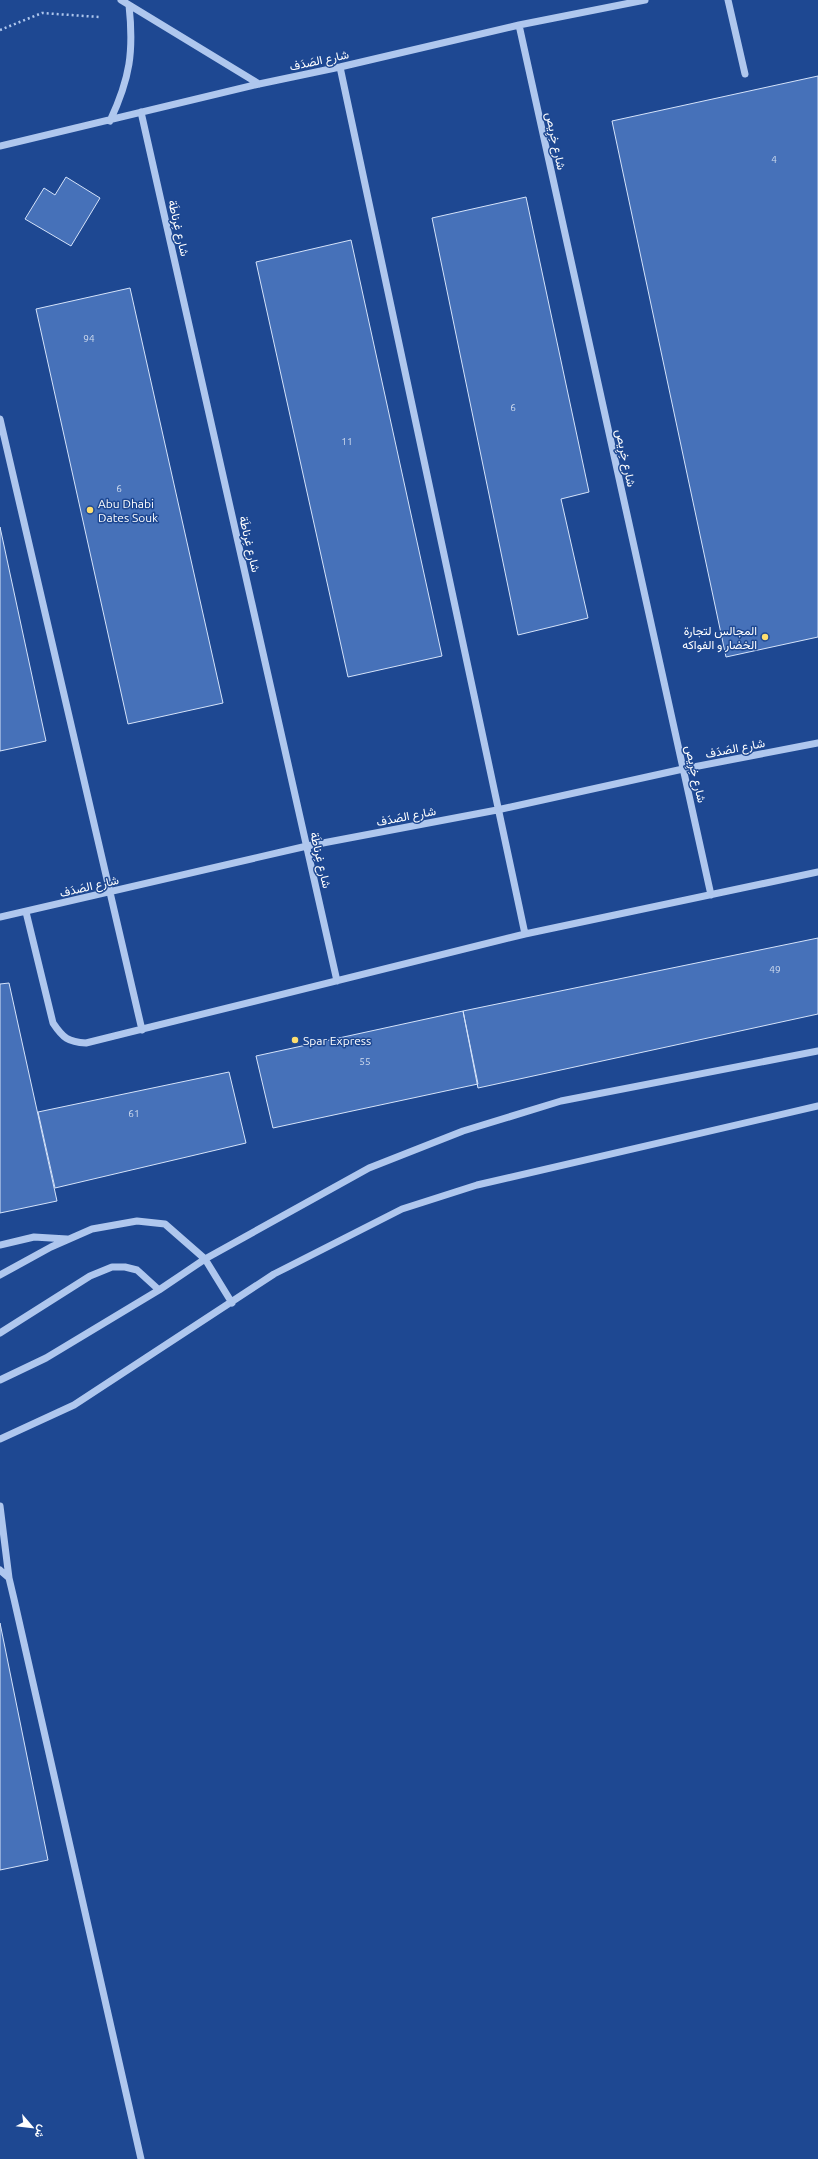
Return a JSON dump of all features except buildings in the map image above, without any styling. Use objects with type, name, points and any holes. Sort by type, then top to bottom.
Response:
[{"type":"street","points":[[121,0],[259,84]]},
{"type":"street","name":"شارع الصَدَف","points":[[0,146],[110,121],[141,112],[259,84],[340,67],[519,25],[645,0]]},
{"type":"street","points":[[728,0],[745,74]]},
{"type":"street","points":[[110,121],[122,93],[130,64],[132,34],[129,5]]},
{"type":"street","name":"شارع خِرِيص","points":[[519,25],[712,895]]},
{"type":"street","points":[[340,67],[497,810],[525,934]]},
{"type":"street","name":"شارع غِرناطَة","points":[[141,112],[337,981]]},
{"type":"street","points":[[0,419],[142,1030]]},
{"type":"street","name":"شارع الصَدَف","points":[[0,917],[110,893],[307,846],[497,810],[683,769],[818,743]]},
{"type":"street","points":[[26,912],[53,1024],[60,1035],[72,1042],[86,1043],[525,934],[818,872]]},
{"type":"street","points":[[0,1380],[46,1358],[159,1290],[205,1259],[369,1168],[463,1131],[561,1101],[818,1051]]},
{"type":"street","points":[[0,1439],[74,1405],[232,1303],[274,1274],[402,1209],[477,1185],[818,1106]]},
{"type":"street","points":[[0,1275],[67,1239],[92,1229],[117,1223],[137,1221],[165,1224],[205,1259],[232,1303]]},
{"type":"street","points":[[0,1244],[34,1237],[67,1239]]},
{"type":"street","points":[[0,1333],[100,1270],[112,1267],[126,1267],[137,1270],[159,1290]]},
{"type":"street","points":[[0,1506],[8,1578],[141,2159]]},
{"type":"street","points":[[0,1570],[8,1578]]},
{"type":"path","points":[[0,30],[42,13],[99,17]]},
{"type":"place","name":"Abu Dhabi Dates Souk","points":[[90,510]]},
{"type":"place","name":"المجالس لتجارة الخضار و الفواكه","points":[[765,637]]},
{"type":"place","name":"Spar Express","points":[[295,1040]]}]
